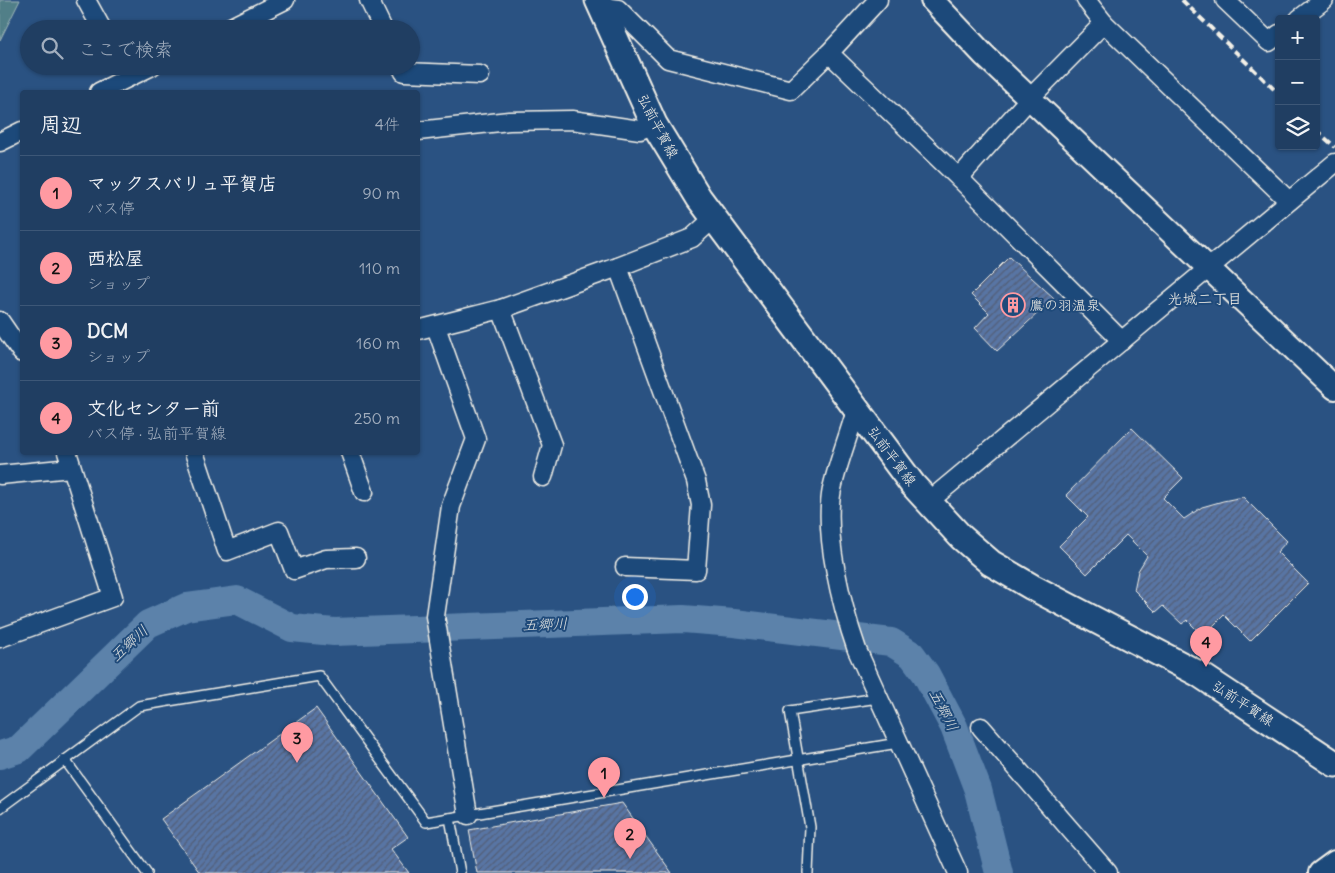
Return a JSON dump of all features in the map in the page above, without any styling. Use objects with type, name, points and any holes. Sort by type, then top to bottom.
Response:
[{"type":"main road","name":"弘前平賀線","points":[[600,4],[654,124],[699,198],[913,485],[961,537],[991,563],[1032,587],[1199,674],[1335,764]]},
{"type":"street","points":[[86,0],[97,20]]},
{"type":"street","points":[[370,0],[379,20]]},
{"type":"street","points":[[600,4],[618,9],[668,59],[791,90],[829,53],[878,0]]},
{"type":"street","points":[[932,0],[984,55],[1335,388]]},
{"type":"street","points":[[1086,0],[1104,23],[1289,201]]},
{"type":"street","points":[[1225,0],[1269,42],[1275,37]]},
{"type":"street","points":[[1304,15],[1324,0]]},
{"type":"street","points":[[243,20],[275,2]]},
{"type":"street","points":[[959,178],[1030,98],[1104,23]]},
{"type":"street","points":[[829,53],[959,178],[1122,340]]},
{"type":"street","points":[[420,73],[480,75]]},
{"type":"street","points":[[104,90],[122,75]]},
{"type":"street","points":[[420,132],[509,121],[572,120],[640,130],[654,124]]},
{"type":"street","points":[[0,142],[20,132]]},
{"type":"street","points":[[928,502],[1335,163]]},
{"type":"street","points":[[420,330],[501,309],[618,267],[692,238],[714,218]]},
{"type":"street","points":[[618,267],[696,481],[701,505],[696,570],[625,567]]},
{"type":"street","points":[[501,309],[552,445],[543,477]]},
{"type":"street","points":[[0,321],[20,350]]},
{"type":"street","points":[[436,326],[476,439],[451,506],[435,616],[468,815]]},
{"type":"street","points":[[860,413],[853,420],[832,490],[830,517],[833,549],[851,632],[857,650],[958,873]]},
{"type":"street","points":[[195,455],[227,551],[279,531],[294,570],[326,559],[356,558]]},
{"type":"street","points":[[351,455],[364,492]]},
{"type":"street","points":[[0,475],[69,460],[113,597],[0,638]]},
{"type":"street","points":[[981,727],[1108,873]]},
{"type":"street","points":[[1320,873],[1335,862]]},
{"type":"lane","points":[[0,808],[139,706],[319,676],[426,822],[898,743]]},
{"type":"lane","points":[[808,873],[810,827],[790,711],[878,698]]},
{"type":"lane","points":[[65,760],[147,873]]},
{"type":"lane","points":[[450,818],[460,873]]},
{"type":"green space","points":[[0,0],[20,0],[0,40]]},
{"type":"building","name":"鷹の羽温泉","points":[[1009,257],[1054,298],[997,351],[975,328],[989,313],[971,295]]},
{"type":"building","points":[[1132,428],[1183,478],[1163,498],[1184,519],[1202,507],[1243,497],[1287,541],[1277,552],[1308,583],[1250,641],[1224,615],[1203,636],[1187,620],[1182,624],[1163,606],[1156,612],[1134,590],[1138,571],[1147,556],[1126,535],[1087,574],[1059,546],[1088,517],[1066,495]]},
{"type":"building","points":[[316,708],[408,837],[391,849],[409,873],[200,873],[161,819]]},
{"type":"building","points":[[622,803],[672,873],[477,873],[469,830]]},
{"type":"waterway","name":"五郷川","points":[[0,755],[19,749],[148,624],[186,607],[237,600],[292,628],[334,632],[683,619],[734,623],[891,642],[912,655],[926,674],[954,727],[978,790],[999,873]]},
{"type":"railway","points":[[1182,0],[1275,90]]},
{"type":"railway","points":[[1320,134],[1335,147]]},
{"type":"place","name":"鷹の羽温泉","points":[[1013,305]]},
{"type":"place","name":"文化センター前","points":[[1206,667]]},
{"type":"place","name":"DCM","points":[[297,763]]},
{"type":"place","name":"マックスバリュ平賀店","points":[[604,798]]},
{"type":"place","name":"西松屋","points":[[630,859]]},
{"type":"district","name":"光城二丁目","points":[[1205,298]]}]
